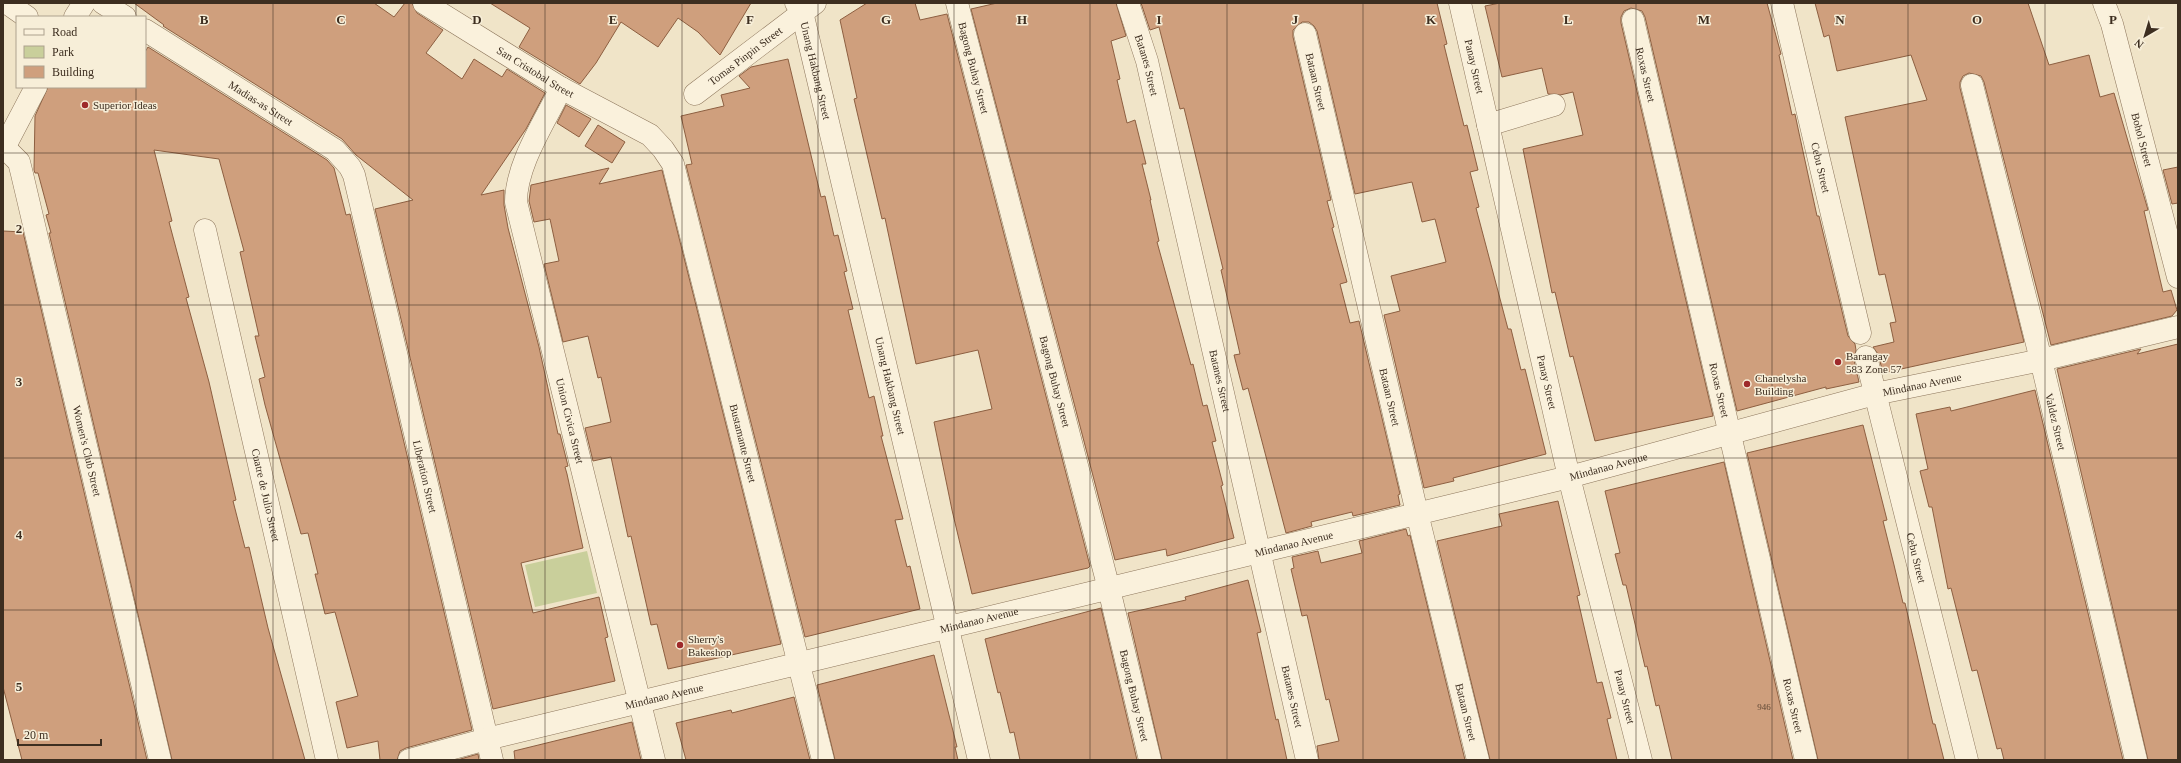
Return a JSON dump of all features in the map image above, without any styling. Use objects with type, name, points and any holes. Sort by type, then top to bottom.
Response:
[{"type":"street","points":[[7,3],[26,16]]},
{"type":"street","points":[[76,16],[84,3]]},
{"type":"street","points":[[103,3],[123,16]]},
{"type":"street","name":"San Cristobal Street","points":[[424,3],[562,88],[650,135]]},
{"type":"street","name":"Bagong Buhay Street","points":[[957,3],[1109,589],[1150,760]]},
{"type":"street","name":"Batanes Street","points":[[1128,3],[1147,61],[1307,760]]},
{"type":"street","name":"Panay Street","points":[[1460,3],[1569,478],[1641,760]]},
{"type":"street","name":"Cebu Street","points":[[1782,3],[1860,333]]},
{"type":"street","name":"Bohol Street","points":[[2104,3],[2112,24],[2178,277]]},
{"type":"street","name":"Tomas Pinpin Street","points":[[695,94],[804,6]]},
{"type":"street","name":"Unang Hakbang Street","points":[[804,6],[947,628],[979,760]]},
{"type":"street","name":"Roxas Street","points":[[1633,20],[1806,760]]},
{"type":"street","name":"Madias-as Street","points":[[146,31],[335,150],[350,167],[359,192]]},
{"type":"street","name":"Bataan Street","points":[[1305,34],[1417,513],[1478,760]]},
{"type":"street","name":"Valdez Street","points":[[1972,85],[2041,360],[2136,760]]},
{"type":"street","points":[[4,149],[35,88]]},
{"type":"street","name":"Union Civica Street","points":[[562,88],[522,167],[516,185],[516,202],[654,760]]},
{"type":"street","points":[[1488,125],[1554,105]]},
{"type":"street","name":"Bustamante Street","points":[[650,135],[663,149],[673,164],[823,760]]},
{"type":"street","name":"Women's Club Street","points":[[4,149],[18,162],[22,174],[160,760]]},
{"type":"street","name":"Liberation Street","points":[[359,192],[490,750]]},
{"type":"street","name":"Cuatre de Julio Street","points":[[205,230],[327,760]]},
{"type":"street","name":"Mindanao Avenue","points":[[409,760],[490,750],[640,702],[1259,554],[1417,513],[1569,478],[1875,394],[2041,360],[2178,327]]},
{"type":"street","name":"Cebu Street","points":[[1866,356],[1967,760]]},
{"type":"green space","points":[[587,551],[597,593],[535,607],[525,565]]},
{"type":"building","points":[[134,3],[374,3],[394,17],[405,3],[412,3],[417,13],[443,30],[426,53],[462,79],[474,59],[502,77],[507,69],[545,93],[526,129],[481,195],[504,190],[504,205],[508,228],[539,347],[558,434],[560,434],[568,466],[565,467],[583,548],[521,563],[533,613],[599,597],[608,637],[605,638],[615,681],[493,709],[375,209],[413,200],[356,155],[342,139],[163,26],[164,25]]},
{"type":"building","points":[[490,3],[751,3],[720,55],[698,32],[678,18],[658,47],[621,22],[596,63],[580,84],[519,47],[530,28]]},
{"type":"building","points":[[867,3],[915,3],[920,20],[947,14],[1090,566],[1088,568],[972,594],[952,510],[934,422],[992,409],[978,350],[916,364],[885,218],[882,219],[854,99],[857,98],[840,20]]},
{"type":"building","points":[[997,3],[1116,3],[1126,36],[1111,41],[1120,79],[1117,80],[1127,123],[1135,120],[1146,164],[1142,164],[1159,241],[1157,242],[1191,365],[1193,364],[1203,406],[1207,405],[1216,441],[1212,442],[1234,538],[1167,556],[1166,549],[1115,560],[971,9]]},
{"type":"building","points":[[1141,3],[1437,3],[1447,44],[1444,45],[1464,126],[1467,125],[1478,170],[1470,172],[1479,207],[1476,208],[1508,329],[1511,329],[1521,370],[1525,369],[1546,454],[1453,478],[1454,481],[1424,488],[1384,315],[1400,311],[1391,276],[1446,262],[1435,219],[1422,222],[1412,182],[1355,194],[1317,31],[1309,22],[1302,22],[1293,30],[1293,37],[1331,200],[1327,201],[1334,227],[1332,228],[1347,282],[1340,284],[1350,323],[1359,321],[1400,494],[1398,495],[1400,505],[1353,516],[1352,512],[1311,522],[1312,526],[1286,533],[1248,388],[1243,390],[1234,355],[1240,354],[1221,270],[1223,269],[1184,108],[1180,109],[1159,27],[1150,30]]},
{"type":"building","points":[[1500,3],[1767,3],[1781,54],[1779,55],[1792,115],[1795,114],[1817,216],[1819,216],[1848,336],[1855,344],[1856,350],[1854,360],[1859,382],[1826,389],[1826,387],[1737,411],[1645,17],[1642,11],[1631,8],[1624,11],[1621,17],[1621,23],[1713,416],[1595,441],[1573,356],[1570,357],[1555,292],[1552,293],[1523,149],[1583,135],[1573,92],[1560,95],[1548,94],[1542,68],[1502,77],[1485,6]]},
{"type":"building","points":[[1815,3],[2028,3],[2049,65],[2089,55],[2100,97],[2114,93],[2148,210],[2144,211],[2163,292],[2171,290],[2177,310],[2172,316],[2051,345],[1984,82],[1981,76],[1969,73],[1963,76],[1960,82],[1960,88],[2024,342],[1883,373],[1878,354],[1873,347],[1894,342],[1890,323],[1896,322],[1885,274],[1879,275],[1845,117],[1927,100],[1911,55],[1837,71],[1829,35],[1824,37]]},
{"type":"building","points":[[148,47],[327,160],[334,168],[346,215],[350,214],[472,730],[406,748],[400,751],[397,760],[380,760],[378,741],[347,748],[336,702],[358,696],[335,612],[325,614],[315,574],[318,574],[308,533],[301,534],[265,405],[259,379],[265,377],[255,336],[259,336],[240,252],[244,251],[219,159],[154,150],[172,221],[169,222],[189,297],[186,298],[209,382],[236,500],[233,501],[245,548],[249,547],[268,628],[305,760],[172,760],[49,233],[51,233],[46,215],[49,214],[38,173],[35,173],[34,170],[35,116],[48,88],[146,88],[146,50]]},
{"type":"building","points":[[788,59],[821,197],[825,196],[834,236],[838,235],[847,271],[844,272],[853,309],[848,310],[869,398],[874,396],[883,436],[881,436],[903,519],[895,520],[907,567],[910,566],[920,609],[805,637],[686,165],[692,164],[681,116],[724,106],[721,95],[750,88],[739,76],[751,67]]},
{"type":"building","points":[[566,105],[591,119],[579,137],[557,123]]},
{"type":"building","points":[[598,125],[625,142],[612,163],[585,146]]},
{"type":"building","points":[[2178,167],[2178,203],[2172,204],[2163,170]]},
{"type":"building","points":[[609,168],[599,184],[662,170],[781,644],[668,669],[657,624],[651,625],[631,536],[628,537],[611,457],[593,461],[585,428],[611,422],[601,377],[598,378],[588,336],[563,342],[544,264],[559,261],[550,219],[534,222],[529,201],[531,185]]},
{"type":"building","points":[[3,231],[23,232],[147,760],[22,760],[3,687]]},
{"type":"building","points":[[2178,344],[2178,760],[2148,760],[2057,369],[2141,349],[2137,354]]},
{"type":"building","points":[[2035,390],[2123,760],[2004,760],[2001,748],[1997,749],[1977,670],[1972,671],[1951,588],[1948,589],[1932,507],[1929,507],[1920,471],[1928,469],[1916,414],[1950,407],[1951,411]]},
{"type":"building","points":[[1863,425],[1887,520],[1883,521],[1903,603],[1905,603],[1933,724],[1935,724],[1944,760],[1818,760],[1747,453]]},
{"type":"building","points":[[1724,462],[1793,760],[1672,760],[1659,705],[1656,706],[1647,666],[1645,667],[1626,585],[1623,585],[1615,554],[1620,553],[1605,491]]},
{"type":"building","points":[[1558,501],[1580,595],[1577,596],[1597,683],[1602,682],[1611,718],[1607,719],[1617,760],[1490,760],[1437,541],[1502,526],[1499,514]]},
{"type":"building","points":[[1406,529],[1408,536],[1410,535],[1465,760],[1319,760],[1317,746],[1339,741],[1329,699],[1326,700],[1307,615],[1302,616],[1291,569],[1294,568],[1292,557],[1318,551],[1321,563],[1362,553],[1359,541]]},
{"type":"building","points":[[1248,580],[1261,632],[1257,633],[1276,720],[1278,719],[1287,760],[1162,760],[1128,613],[1186,600],[1185,597]]},
{"type":"building","points":[[1101,608],[1137,760],[1020,760],[1014,732],[1010,733],[1000,692],[998,693],[985,639]]},
{"type":"building","points":[[934,655],[957,747],[955,747],[958,760],[835,760],[817,685]]},
{"type":"building","points":[[794,697],[810,760],[686,760],[676,723],[731,710],[732,713]]},
{"type":"building","points":[[632,722],[641,760],[515,760],[514,751]]},
{"type":"building","points":[[478,754],[479,760],[457,760]]},
{"type":"place","name":"Superior Ideas","points":[[85,105]]},
{"type":"place","name":"Barangay 583 Zone 57","points":[[1838,362]]},
{"type":"place","name":"Chanelysha Building","points":[[1747,384]]},
{"type":"place","name":"Sherry's Bakeshop","points":[[680,645]]}]
